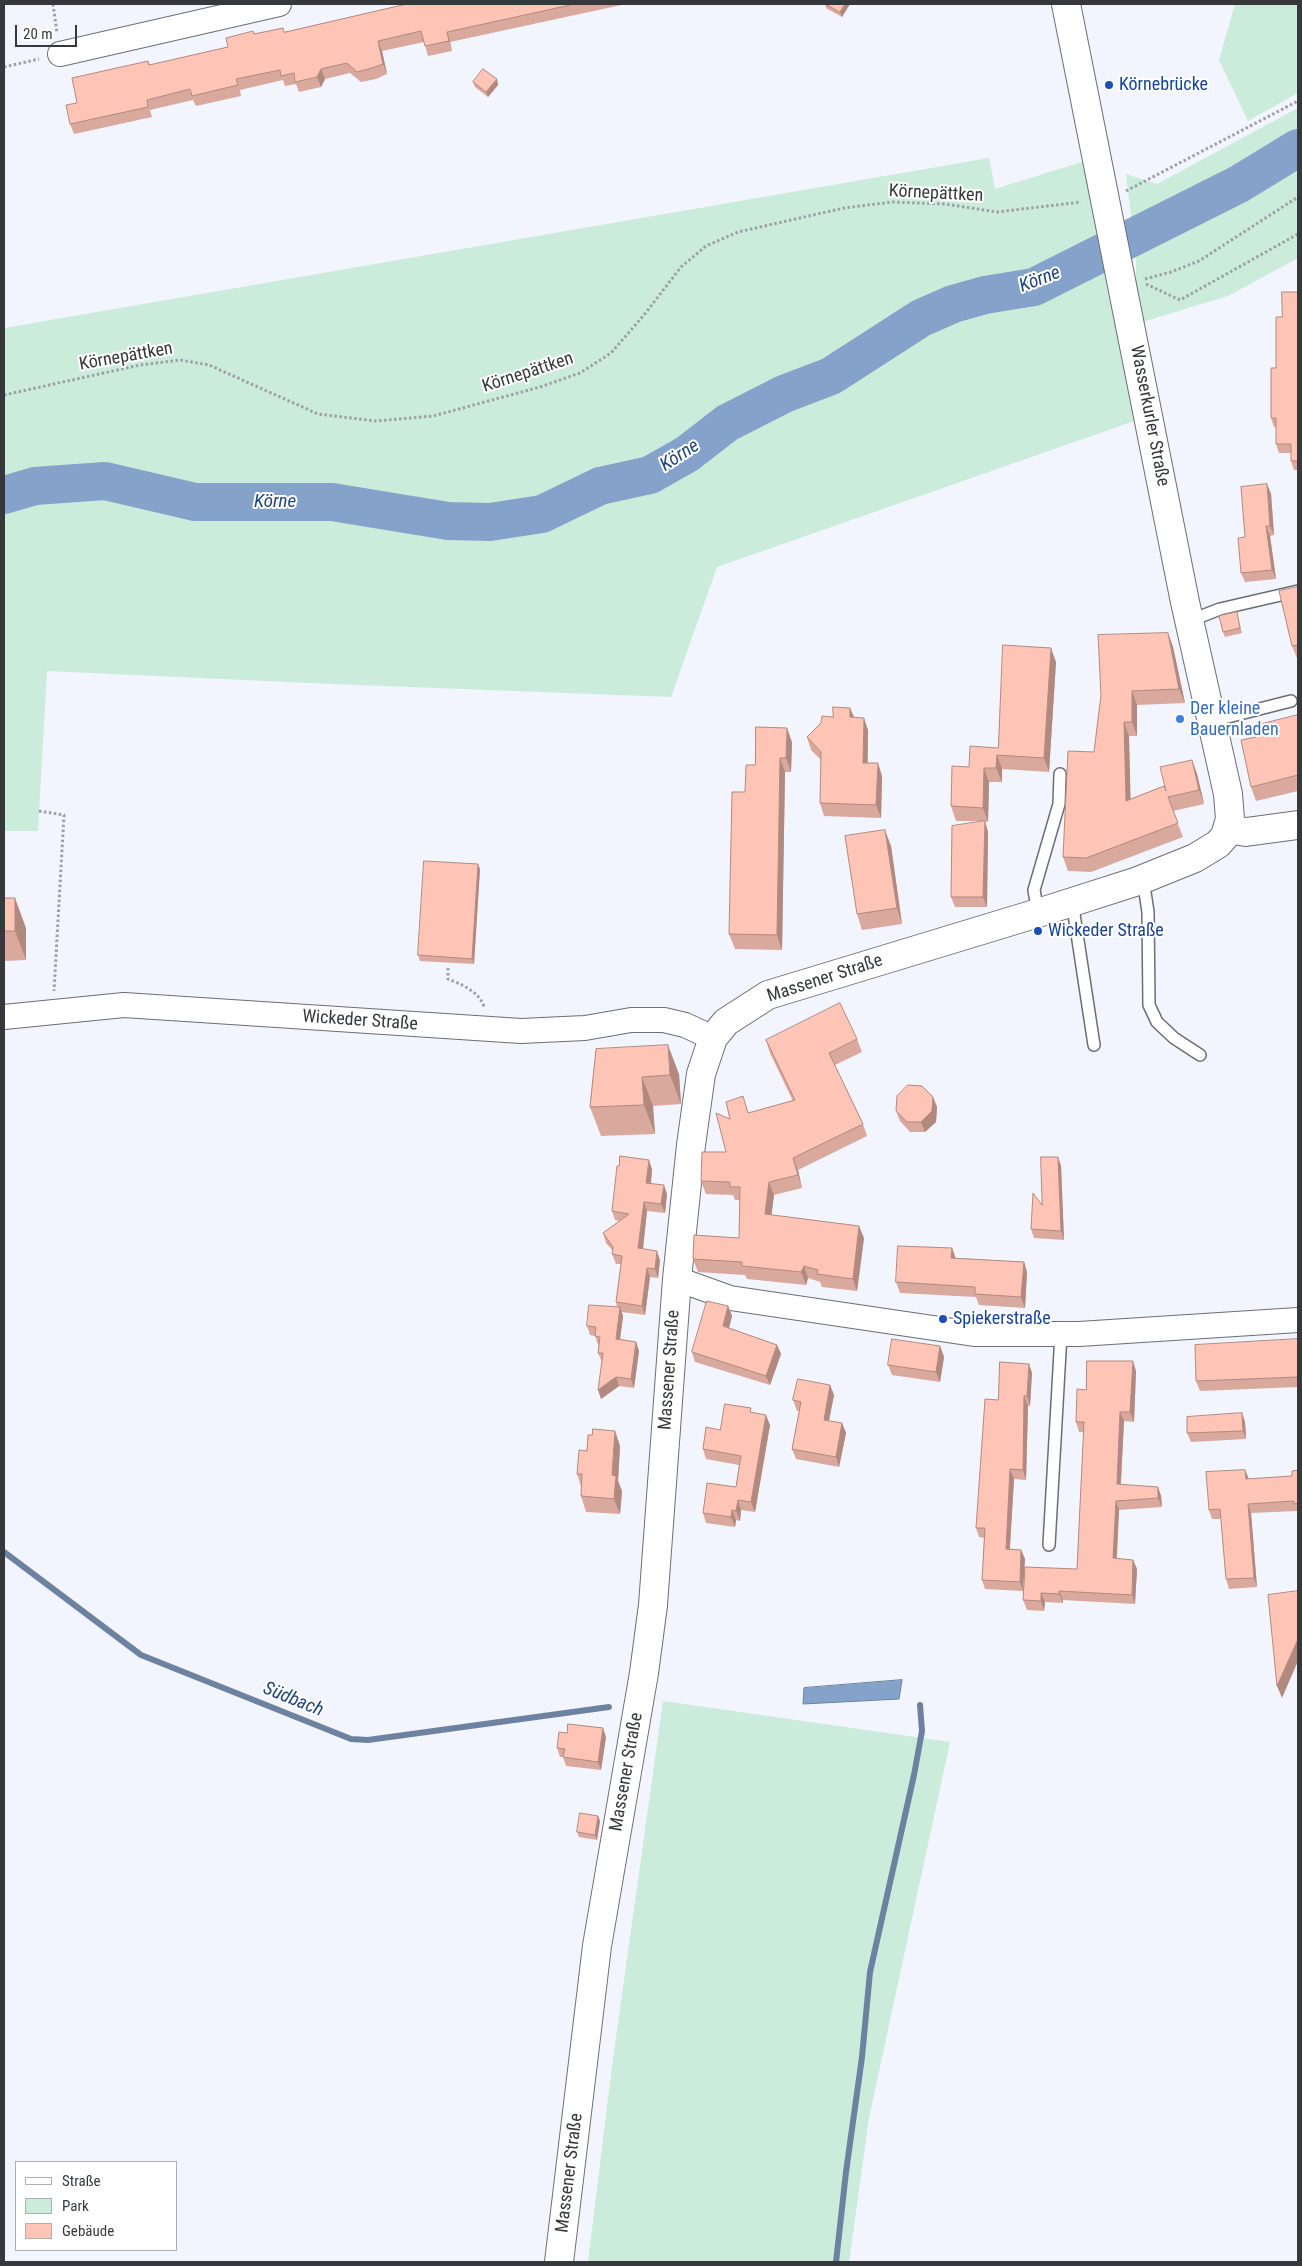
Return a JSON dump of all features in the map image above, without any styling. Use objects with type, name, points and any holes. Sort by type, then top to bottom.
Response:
[{"type":"main road","name":"Wasserkurler Straße","points":[[1066,4],[1106,199],[1130,276],[1189,621],[1230,808],[1228,829]]},
{"type":"main road","points":[[1228,829],[1246,832],[1298,825]]},
{"type":"main road","name":"Massener Straße","points":[[559,2262],[597,1946],[644,1673],[653,1605],[677,1279],[701,1074],[713,1038],[726,1022],[768,995],[1038,913],[1143,878],[1195,858],[1218,844],[1228,829]]},
{"type":"street","points":[[60,54],[279,4]]},
{"type":"street","name":"Wickeder Straße","points":[[4,1017],[124,1005],[489,1029],[556,1030],[585,1028],[631,1020],[664,1020],[685,1024],[713,1038]]},
{"type":"street","points":[[677,1279],[730,1298],[974,1334],[1061,1334],[1298,1320]]},
{"type":"lane","points":[[1189,621],[1220,609],[1298,591]]},
{"type":"lane","points":[[1212,721],[1292,700]]},
{"type":"lane","points":[[1038,913],[1034,890],[1059,804],[1060,774]]},
{"type":"lane","points":[[1143,878],[1148,912],[1149,1005],[1157,1022],[1174,1038],[1200,1055]]},
{"type":"lane","points":[[1072,901],[1094,1045]]},
{"type":"lane","points":[[1049,1545],[1061,1334]]},
{"type":"path","points":[[4,67],[60,54],[53,4]]},
{"type":"path","name":"Körnepättken","points":[[4,395],[140,365],[180,360],[209,365],[318,414],[376,421],[433,416],[540,387],[580,373],[611,353],[644,315],[681,267],[706,246],[738,232],[844,208],[892,202],[945,204],[997,212],[1106,199],[1140,185],[1298,101]]},
{"type":"path","points":[[1130,276],[1171,272],[1199,261],[1298,198]]},
{"type":"path","points":[[1130,276],[1180,300],[1298,234]]},
{"type":"path","points":[[39,811],[64,815],[54,992]]},
{"type":"path","points":[[448,968],[448,979],[464,985],[482,1001],[489,1029]]},
{"type":"green space","points":[[1235,4],[1298,4],[1298,93],[1248,121],[1219,60]]},
{"type":"green space","points":[[1298,108],[1298,258],[1228,296],[1139,323],[1136,290],[1136,256],[1126,174],[1157,184]]},
{"type":"green space","points":[[989,158],[995,189],[1088,160],[1140,419],[717,567],[671,697],[47,671],[38,831],[4,831],[4,328]]},
{"type":"green space","points":[[663,1701],[950,1742],[869,2118],[849,2262],[588,2262],[612,2066]]},
{"type":"water","points":[[902,1680],[899,1699],[803,1704],[804,1688]]},
{"type":"building","points":[[407,4],[575,4],[447,32],[449,41],[425,46],[421,31],[378,41],[383,64],[357,72],[347,63],[321,69],[317,77],[295,82],[294,73],[281,76],[280,70],[236,79],[238,85],[192,96],[190,89],[147,100],[148,107],[70,124],[66,105],[77,103],[72,78],[148,61],[149,65],[228,47],[226,38],[253,31],[254,34],[283,28],[284,32]]},
{"type":"building","points":[[826,4],[845,4],[840,12]]},
{"type":"building","points":[[483,69],[497,79],[486,92],[473,82]]},
{"type":"building","points":[[1282,292],[1298,292],[1298,461],[1291,461],[1291,444],[1276,444],[1276,418],[1271,418],[1271,368],[1276,368],[1276,317],[1282,317]]},
{"type":"building","points":[[1267,484],[1270,526],[1266,526],[1272,570],[1241,573],[1238,538],[1245,537],[1241,487]]},
{"type":"building","points":[[1298,587],[1298,645],[1292,646],[1279,591]]},
{"type":"building","points":[[1237,612],[1240,628],[1223,632],[1219,616]]},
{"type":"building","points":[[1168,633],[1179,689],[1132,691],[1132,722],[1124,722],[1126,801],[1164,786],[1166,791],[1160,767],[1192,760],[1199,790],[1168,797],[1178,823],[1086,858],[1063,857],[1068,751],[1094,752],[1101,695],[1098,635]]},
{"type":"building","points":[[1003,645],[1051,648],[1044,758],[997,755],[996,768],[984,768],[983,808],[951,806],[952,766],[969,767],[970,746],[998,748]]},
{"type":"building","points":[[833,707],[850,708],[850,717],[864,718],[863,763],[878,763],[876,805],[820,803],[821,752],[807,737],[821,723],[822,716],[833,717]]},
{"type":"building","points":[[1298,715],[1298,775],[1251,787],[1241,740],[1256,737],[1254,732],[1263,730],[1262,724]]},
{"type":"building","points":[[756,727],[787,728],[786,758],[780,758],[777,935],[729,934],[732,792],[745,792],[746,765],[755,765]]},
{"type":"building","points":[[985,821],[983,897],[951,897],[952,826]]},
{"type":"building","points":[[885,830],[897,908],[857,914],[845,836]]},
{"type":"building","points":[[424,861],[478,864],[472,959],[418,955]]},
{"type":"building","points":[[4,898],[15,898],[15,931],[4,931]]},
{"type":"building","points":[[840,1003],[857,1039],[829,1053],[863,1124],[793,1158],[798,1175],[769,1182],[765,1214],[859,1226],[853,1279],[817,1274],[818,1270],[804,1266],[801,1272],[742,1266],[742,1262],[693,1259],[694,1235],[739,1238],[740,1187],[730,1187],[730,1182],[701,1181],[702,1152],[726,1152],[716,1113],[730,1119],[726,1102],[743,1096],[748,1113],[795,1100],[766,1040]]},
{"type":"building","points":[[668,1045],[670,1075],[642,1077],[644,1105],[590,1107],[596,1049]]},
{"type":"building","points":[[908,1085],[922,1086],[933,1097],[932,1111],[921,1122],[907,1122],[896,1111],[897,1096]]},
{"type":"building","points":[[620,1156],[649,1160],[646,1183],[664,1185],[661,1204],[644,1202],[638,1248],[657,1251],[655,1269],[647,1268],[642,1306],[616,1302],[622,1256],[612,1254],[613,1247],[603,1233],[629,1214],[612,1211],[617,1166],[619,1166]]},
{"type":"building","points":[[1041,1157],[1058,1157],[1061,1231],[1031,1229],[1033,1193],[1042,1205]]},
{"type":"building","points":[[898,1246],[952,1248],[951,1258],[1024,1262],[1021,1297],[975,1294],[975,1287],[896,1282]]},
{"type":"building","points":[[707,1301],[728,1306],[723,1326],[777,1345],[766,1376],[692,1352]]},
{"type":"building","points":[[589,1305],[620,1307],[616,1339],[636,1342],[631,1379],[616,1377],[598,1390],[603,1353],[598,1353],[600,1337],[595,1336],[596,1327],[587,1326]]},
{"type":"building","points":[[892,1339],[940,1346],[936,1372],[888,1365]]},
{"type":"building","points":[[1298,1339],[1298,1377],[1196,1381],[1195,1345]]},
{"type":"building","points":[[1087,1361],[1133,1361],[1130,1412],[1120,1412],[1117,1484],[1158,1487],[1158,1498],[1116,1501],[1113,1558],[1133,1560],[1132,1595],[1059,1591],[1059,1594],[1041,1593],[1041,1601],[1023,1600],[1025,1567],[1077,1569],[1084,1422],[1076,1422],[1077,1389],[1086,1390]]},
{"type":"building","points":[[1000,1362],[1029,1364],[1027,1396],[1024,1396],[1023,1470],[1010,1469],[1006,1549],[1021,1550],[1020,1582],[982,1580],[985,1528],[976,1528],[985,1399],[998,1400]]},
{"type":"building","points":[[798,1379],[830,1385],[824,1420],[842,1423],[836,1457],[792,1449],[801,1402],[793,1400]]},
{"type":"building","points":[[725,1404],[751,1408],[750,1412],[766,1415],[751,1502],[738,1500],[736,1511],[732,1510],[731,1517],[703,1513],[707,1483],[736,1487],[741,1456],[703,1449],[706,1427],[720,1430]]},
{"type":"building","points":[[1242,1413],[1243,1431],[1187,1433],[1187,1417]]},
{"type":"building","points":[[593,1429],[615,1431],[612,1475],[616,1476],[614,1499],[581,1496],[582,1474],[577,1474],[579,1450],[587,1451],[588,1435],[592,1435]]},
{"type":"building","points":[[1245,1470],[1246,1479],[1292,1476],[1292,1471],[1298,1470],[1298,1503],[1294,1504],[1294,1501],[1248,1504],[1254,1578],[1226,1579],[1220,1509],[1209,1510],[1206,1472]]},
{"type":"building","points":[[1298,1591],[1298,1639],[1277,1686],[1268,1595]]},
{"type":"building","points":[[568,1724],[603,1728],[598,1762],[563,1757],[565,1749],[557,1748],[559,1732],[567,1733]]},
{"type":"building","points":[[580,1813],[598,1816],[595,1835],[577,1832]]},
{"type":"waterway","name":"Körne","points":[[4,495],[35,486],[105,481],[195,502],[332,502],[448,521],[490,522],[542,514],[600,486],[650,475],[687,454],[727,423],[784,394],[831,376],[921,318],[953,304],[985,295],[1034,287],[1239,184],[1298,148]]},
{"type":"waterway","name":"Südbach","points":[[4,1552],[141,1655],[351,1739],[368,1740],[609,1707]]},
{"type":"waterway","points":[[836,2262],[862,2057],[870,1972],[914,1775],[922,1731],[920,1705]]},
{"type":"place","name":"Körnebrücke","points":[[1109,85]]},
{"type":"place","name":"Der kleine Bauernladen","points":[[1180,719]]},
{"type":"place","name":"Wickeder Straße","points":[[1038,931]]},
{"type":"place","name":"Spiekerstraße","points":[[943,1319]]}]
